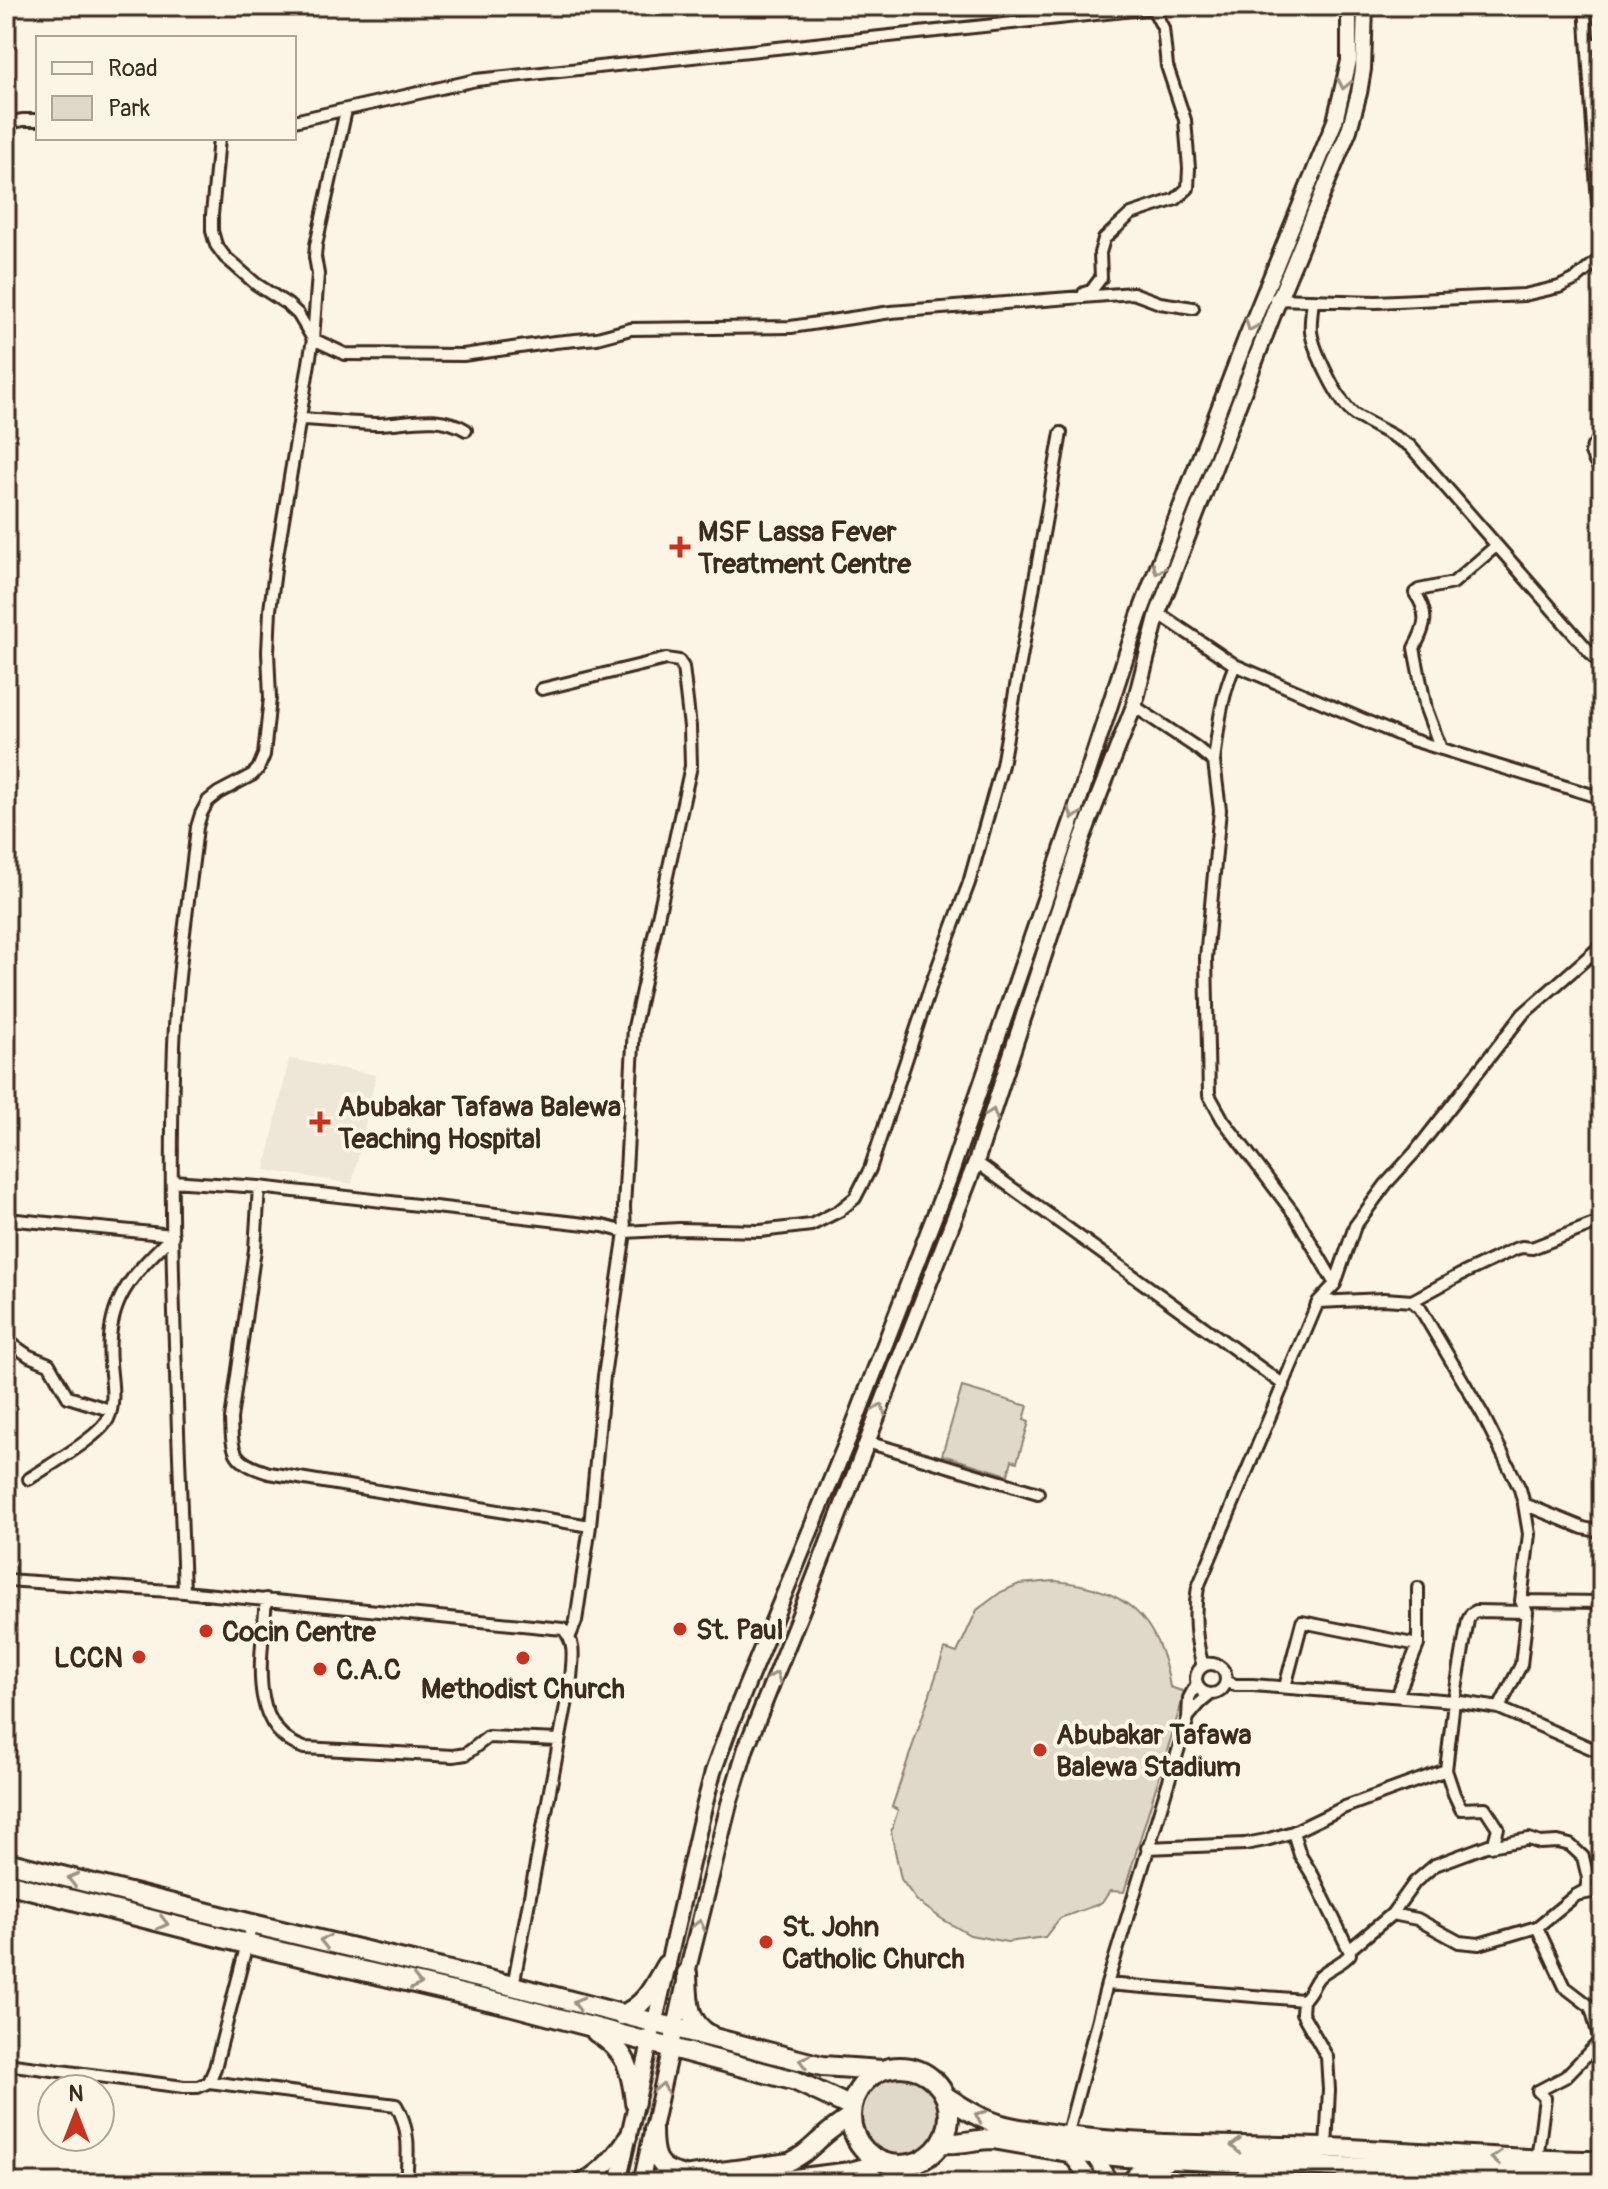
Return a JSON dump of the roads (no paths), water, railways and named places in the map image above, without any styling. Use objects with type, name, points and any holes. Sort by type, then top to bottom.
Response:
[{"type":"highway","points":[[6,1862],[513,1986],[822,2066],[882,2070],[906,2067],[919,2070],[939,2085],[945,2096],[949,2120],[942,2143],[931,2155],[900,2165],[884,2162],[873,2157],[856,2139],[851,2112],[862,2085],[882,2070]]},
{"type":"highway","points":[[30,1889],[36,1870]]},
{"type":"highway","points":[[6,1883],[247,1944],[509,2005],[796,2081],[812,2087],[851,2112]]},
{"type":"highway","points":[[127,1914],[132,1894]]},
{"type":"highway","points":[[622,2015],[637,2009],[646,1999],[666,1965]]},
{"type":"highway","points":[[687,1973],[692,2019],[700,2030],[716,2039]]},
{"type":"highway","points":[[583,2025],[624,2056],[635,2102]]},
{"type":"highway","points":[[945,2096],[988,2121],[1078,2145],[1326,2148],[1602,2161]]},
{"type":"highway","points":[[942,2143],[955,2145],[993,2139],[1078,2145],[1181,2159],[1397,2176],[1602,2176]]},
{"type":"highway","points":[[1131,2183],[1141,2170],[1181,2159]]},
{"type":"main road","points":[[638,2183],[789,2162],[801,2157],[851,2112]]},
{"type":"main road","points":[[653,2129],[653,2148],[662,2166],[671,2172],[688,2175]]},
{"type":"main road","points":[[582,2183],[606,2166],[628,2137]]},
{"type":"main road","points":[[753,2183],[840,2177],[850,2171],[884,2162]]},
{"type":"street","points":[[296,121],[476,80],[1172,6]]},
{"type":"street","points":[[618,2183],[713,1772],[851,1432],[959,1152],[1134,628],[1263,296],[1335,121],[1349,61],[1349,6]]},
{"type":"street","points":[[638,2183],[687,1973],[746,1748],[976,1162],[1082,839],[1134,706],[1158,613],[1279,299],[1349,130],[1363,69],[1365,6]]},
{"type":"street","points":[[1585,6],[1598,204],[1602,210]]},
{"type":"street","points":[[1071,298],[1091,291],[1101,278],[1100,253],[1104,239],[1131,214],[1176,199],[1188,188],[1185,120],[1167,66],[1163,28],[1153,9]]},
{"type":"street","points":[[1589,45],[1602,43]]},
{"type":"street","points":[[184,1592],[172,1181],[176,1022],[197,827],[208,801],[252,775],[264,755],[270,698],[268,652],[272,588],[313,339],[318,274],[316,245],[346,110]]},
{"type":"street","points":[[6,123],[36,120]]},
{"type":"street","points":[[219,140],[212,215],[216,245],[256,284],[298,314],[313,339],[345,354],[463,355],[597,338],[631,329],[791,327],[891,312],[1133,293],[1160,303],[1193,308]]},
{"type":"street","points":[[1263,296],[1376,302],[1524,295],[1559,287],[1576,279],[1602,257]]},
{"type":"street","points":[[1313,300],[1310,329],[1315,351],[1345,406],[1353,414],[1410,446],[1602,666]]},
{"type":"street","points":[[300,419],[377,424],[447,420],[466,430]]},
{"type":"street","points":[[172,1181],[259,1187],[603,1226],[625,1232],[679,1229],[760,1231],[811,1225],[839,1211],[855,1198],[870,1169],[932,982],[969,883],[1002,765],[1061,433]]},
{"type":"street","points":[[1602,439],[1593,446],[1591,453],[1602,470]]},
{"type":"street","points":[[1441,749],[1426,709],[1414,648],[1425,627],[1422,602],[1415,593],[1453,583],[1496,546]]},
{"type":"street","points":[[1158,613],[1235,665],[1406,738],[1602,798]]},
{"type":"street","points":[[542,689],[666,659],[679,661],[683,667],[690,727],[691,766],[634,1027],[625,1232],[604,1376],[590,1526],[578,1609],[570,1636]]},
{"type":"street","points":[[1235,665],[1219,721],[1214,762],[1220,810],[1206,958],[1209,1095],[1223,1120],[1295,1215],[1335,1284]]},
{"type":"street","points":[[1134,706],[1214,762]]},
{"type":"street","points":[[1253,1685],[1230,1679],[1218,1666],[1202,1663],[1194,1618],[1198,1587],[1318,1302],[1335,1284],[1355,1226],[1386,1184],[1415,1152],[1523,1014],[1602,945]]},
{"type":"street","points":[[959,1152],[1284,1385]]},
{"type":"street","points":[[259,1187],[255,1249],[231,1419],[234,1450],[238,1458],[248,1466],[269,1473],[590,1526]]},
{"type":"street","points":[[6,1219],[173,1235]]},
{"type":"street","points":[[1318,1302],[1412,1301],[1515,1249],[1532,1248],[1602,1221]]},
{"type":"street","points":[[29,1479],[89,1438],[108,1418],[112,1384],[110,1328],[116,1306],[130,1279],[173,1235]]},
{"type":"street","points":[[1412,1301],[1420,1308],[1483,1415],[1520,1489],[1524,1504],[1529,1534],[1521,1601],[1527,1612],[1521,1665],[1499,1708]]},
{"type":"street","points":[[6,1340],[29,1356],[49,1364],[68,1397],[110,1410]]},
{"type":"street","points":[[867,1442],[1038,1493]]},
{"type":"street","points":[[1524,1504],[1583,1528],[1602,1532]]},
{"type":"street","points":[[6,1580],[266,1599],[563,1629],[570,1636],[573,1646],[571,1679],[513,1986]]},
{"type":"street","points":[[1397,1696],[1418,1645],[1418,1588]]},
{"type":"street","points":[[266,1599],[261,1693],[271,1721],[290,1743],[304,1748],[453,1756],[466,1754],[488,1737],[559,1740]]},
{"type":"street","points":[[1521,1601],[1602,1602]]},
{"type":"street","points":[[1349,1950],[1392,1914],[1405,1893],[1435,1865],[1494,1843],[1498,1828],[1485,1808],[1461,1809],[1446,1770],[1454,1701],[1471,1614],[1476,1611],[1527,1612]]},
{"type":"street","points":[[1285,1687],[1302,1622],[1418,1645]]},
{"type":"street","points":[[1197,1646],[1195,1664],[1201,1668],[1218,1666]]},
{"type":"street","points":[[1218,1666],[1226,1681],[1235,1685],[1397,1696],[1499,1708],[1602,1753]]},
{"type":"street","points":[[1093,2183],[1078,2145],[1107,1984],[1188,1718],[1189,1698],[1201,1668]]},
{"type":"street","points":[[1188,1718],[1200,1703],[1221,1690],[1226,1681]]},
{"type":"street","points":[[1197,1683],[1202,1691],[1211,1694]]},
{"type":"street","points":[[1147,1848],[1245,1844],[1293,1832],[1345,1807],[1446,1770]]},
{"type":"street","points":[[1293,1832],[1300,1855],[1350,1954],[1319,1977],[1303,2000],[1302,2013],[1327,2057],[1326,2148]]},
{"type":"street","points":[[1392,1914],[1417,1919],[1447,1937],[1471,1944],[1488,1943],[1537,1927],[1586,1890],[1588,1878],[1583,1857],[1570,1845],[1529,1839],[1477,1848]]},
{"type":"street","points":[[1575,1896],[1602,1890]]},
{"type":"street","points":[[209,2082],[252,1924]]},
{"type":"street","points":[[1537,1927],[1565,1987],[1591,2007],[1600,2041],[1565,2077],[1538,2091],[1545,2098],[1537,2160]]},
{"type":"street","points":[[1107,1984],[1303,2000]]},
{"type":"street","points":[[6,2064],[184,2087],[198,2087],[209,2082],[396,2105],[403,2116],[408,2145],[406,2183]]},
{"type":"street","points":[[1078,2145],[1111,2183]]},
{"type":"place","name":"MSF Lassa Fever Treatment Centre","points":[[680,547]]},
{"type":"place","name":"Abubakar Tafawa Balewa Teaching Hospital","points":[[320,1122]]},
{"type":"place","name":"St. Paul","points":[[680,1629]]},
{"type":"place","name":"Cocin Centre","points":[[206,1631]]},
{"type":"place","name":"LCCN","points":[[139,1657]]},
{"type":"place","name":"Methodist Church","points":[[523,1658]]},
{"type":"place","name":"C.A.C","points":[[320,1669]]},
{"type":"place","name":"Abubakar Tafawa Balewa Stadium","points":[[1040,1750]]},
{"type":"place","name":"St. John Catholic Church","points":[[766,1942]]}]
